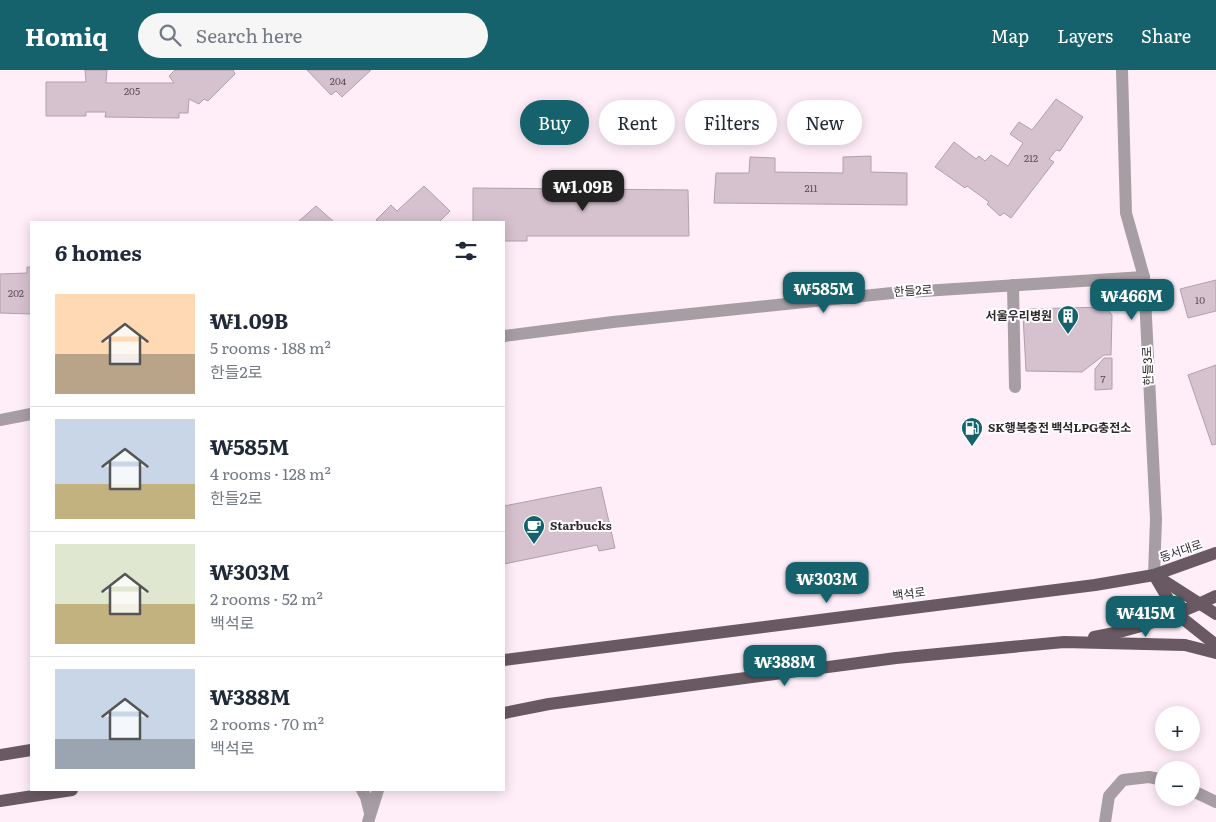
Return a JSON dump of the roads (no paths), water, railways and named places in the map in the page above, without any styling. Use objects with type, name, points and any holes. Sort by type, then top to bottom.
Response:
[{"type":"main road","name":"동서대로","points":[[1154,575],[1216,552]]},
{"type":"main road","points":[[1154,575],[1216,614]]},
{"type":"main road","points":[[1154,575],[1177,614],[1216,646]]},
{"type":"main road","name":"백석로","points":[[505,660],[1095,585],[1154,575]]},
{"type":"main road","points":[[505,713],[558,703],[896,658],[1064,642],[1113,634],[1177,614],[1216,596]]},
{"type":"main road","points":[[1064,642],[1185,644],[1216,653]]},
{"type":"main road","points":[[0,755],[30,750]]},
{"type":"main road","points":[[0,801],[65,791]]},
{"type":"street","name":"한들3로","points":[[1122,70],[1126,213],[1144,277],[1156,519],[1154,575]]},
{"type":"street","name":"한들2로","points":[[505,336],[613,322],[892,293],[1144,277]]},
{"type":"street","points":[[1013,285],[1015,387]]},
{"type":"street","points":[[0,420],[30,414]]},
{"type":"street","points":[[1105,822],[1110,796],[1122,780],[1149,777],[1155,778]]},
{"type":"street","points":[[363,791],[366,797],[369,818]]},
{"type":"street","points":[[369,818],[378,791]]},
{"type":"street","points":[[1200,794],[1216,802]]},
{"type":"place","name":"서울우리병원","points":[[1068,335]]},
{"type":"place","name":"SK행복충전 백석LPG충전소","points":[[972,447]]},
{"type":"place","name":"Starbucks","points":[[534,545]]}]
